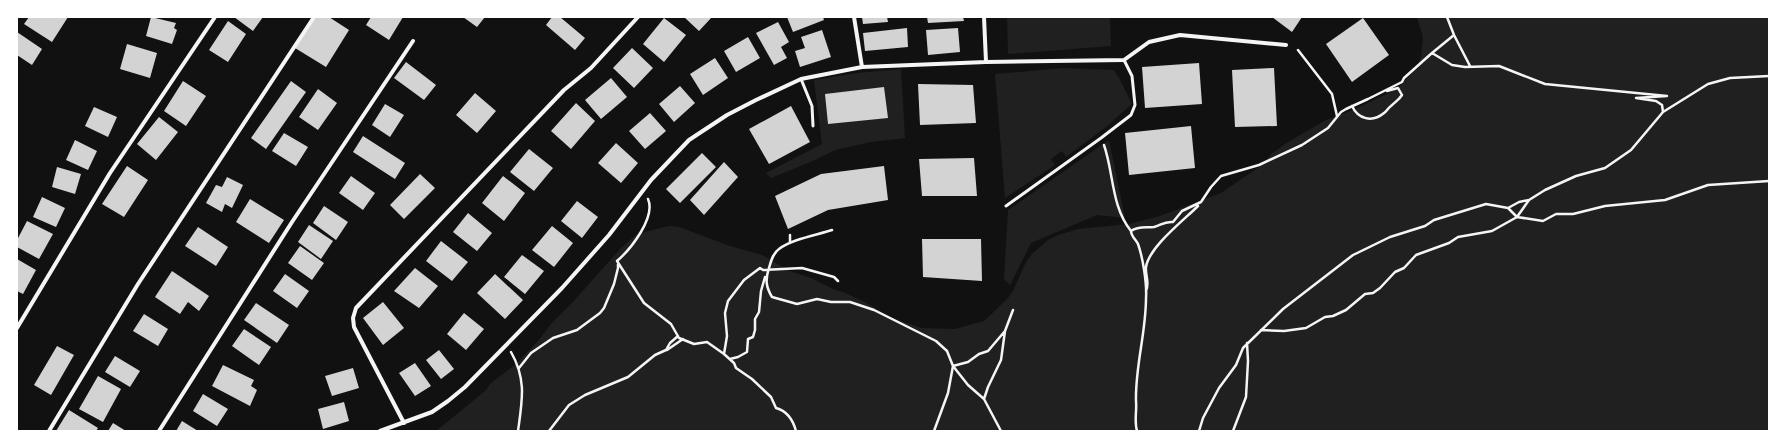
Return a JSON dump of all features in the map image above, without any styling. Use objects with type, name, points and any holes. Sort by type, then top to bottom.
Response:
[{"type":"street","points":[[17,328],[110,173],[215,17]]},
{"type":"street","points":[[49,431],[138,284],[314,17]]},
{"type":"street","points":[[404,423],[354,327],[353,318],[356,308],[564,90],[591,68],[638,17]]},
{"type":"street","points":[[854,17],[862,67]]},
{"type":"street","points":[[984,17],[986,62]]},
{"type":"street","points":[[380,431],[432,412],[448,402],[465,387],[562,288],[604,241],[644,189],[689,140],[727,115],[801,79],[862,67],[986,62],[1124,60],[1149,42],[1175,36],[1286,45]]},
{"type":"street","points":[[159,431],[292,222],[413,42]]},
{"type":"lane","points":[[1006,206],[1132,115],[1135,105],[1132,76],[1124,60]]},
{"type":"lane","points":[[801,79],[812,106],[813,126]]},
{"type":"path","points":[[1447,17],[1454,35],[1470,66]]},
{"type":"path","points":[[1146,292],[1149,285],[1146,268],[1149,258],[1162,239],[1182,222],[1201,202],[1211,187],[1221,176],[1259,165],[1302,145],[1328,128],[1346,108],[1402,82],[1404,78],[1454,35]]},
{"type":"path","points":[[1298,50],[1332,94],[1337,117]]},
{"type":"path","points":[[1432,53],[1452,65],[1465,67],[1499,66],[1545,84],[1667,96],[1636,98],[1656,101],[1662,105],[1663,112]]},
{"type":"path","points":[[1508,208],[1519,202],[1529,200],[1545,190],[1576,176],[1605,168],[1631,150],[1663,112],[1708,84],[1730,78],[1769,76]]},
{"type":"path","points":[[1352,106],[1354,111],[1361,118],[1377,118],[1385,113],[1402,95],[1398,88],[1384,91]]},
{"type":"path","points":[[1101,138],[1106,151],[1116,203],[1123,221],[1131,231],[1138,246],[1146,292],[1144,334],[1139,357],[1140,366],[1135,394],[1135,426],[1137,431]]},
{"type":"path","points":[[1199,431],[1203,418],[1219,388],[1236,365],[1243,348],[1247,343],[1283,309],[1353,255],[1390,237],[1426,226],[1434,220],[1486,204],[1508,208],[1517,216],[1543,221],[1556,214],[1573,214],[1605,206],[1665,200],[1708,185],[1769,181]]},
{"type":"path","points":[[617,261],[630,247],[648,219],[651,206],[644,189]]},
{"type":"path","points":[[1261,330],[1284,331],[1306,328],[1325,317],[1333,316],[1346,310],[1365,294],[1380,288],[1395,272],[1404,268],[1416,255],[1449,243],[1458,237],[1492,231],[1517,216],[1529,200]]},
{"type":"path","points":[[1131,231],[1134,229],[1154,227],[1168,221],[1173,222],[1182,211],[1201,202]]},
{"type":"path","points":[[730,359],[747,352],[748,340],[753,337],[755,330],[755,319],[759,312],[763,281],[773,256],[778,249],[790,243],[832,230]]},
{"type":"path","points":[[790,235],[790,243]]},
{"type":"path","points":[[617,261],[635,287],[644,304],[671,324],[678,336],[694,344],[706,342],[730,359],[736,368],[747,375],[771,397],[776,408],[782,410],[790,417],[796,431]]},
{"type":"path","points":[[519,368],[531,353],[553,338],[577,330],[600,313],[604,308],[614,284],[618,268],[617,261]]},
{"type":"path","points":[[724,354],[726,336],[725,313],[728,301],[744,280],[755,271],[760,268],[763,270],[802,268],[834,277],[838,281]]},
{"type":"path","points":[[766,275],[766,287],[772,297],[797,304],[818,299],[831,302],[850,302],[874,310],[936,341],[947,351],[953,366],[968,385],[984,399],[1001,431]]},
{"type":"path","points":[[984,399],[1001,360],[1005,331],[1013,310]]},
{"type":"path","points":[[953,366],[968,362],[979,354],[988,351],[1005,331]]},
{"type":"path","points":[[666,350],[670,343],[678,336]]},
{"type":"path","points":[[549,431],[569,405],[585,395],[628,377],[655,355],[683,339]]},
{"type":"path","points":[[1233,431],[1246,397],[1248,361],[1247,343]]},
{"type":"path","points":[[506,345],[519,368],[523,385],[518,431]]},
{"type":"path","points":[[934,431],[948,393],[953,366]]},
{"type":"shaded area","points":[[1007,17],[1110,17],[1111,46],[1008,54]]},
{"type":"shaded area","points":[[1417,17],[1769,17],[1769,431],[436,431],[485,391],[491,383],[516,364],[621,248],[637,234],[669,226],[679,227],[730,246],[762,255],[790,271],[811,278],[863,301],[892,318],[922,328],[955,329],[984,321],[1007,299],[1013,291],[1026,262],[1032,254],[1048,240],[1058,235],[1078,229],[1129,224],[1160,216],[1221,193],[1265,163],[1271,154],[1288,142],[1326,120],[1355,109],[1395,90],[1417,66],[1421,57],[1423,37]]},
{"type":"shaded area","points":[[1063,68],[1114,70],[1132,104],[1106,127],[1066,157],[1062,151],[1051,159],[1055,165],[1005,198],[995,74]]},
{"type":"shaded area","points":[[901,69],[905,138],[871,142],[835,150],[771,178],[766,173],[822,144],[814,80],[857,73]]},
{"type":"shaded area","points":[[1109,140],[1125,218],[1097,215],[1031,243],[1010,285],[1004,279],[1008,210]]},
{"type":"building","points":[[29,17],[68,17],[52,42],[24,24]]},
{"type":"building","points":[[151,17],[176,23],[174,28],[177,30],[172,44],[146,36]]},
{"type":"building","points":[[234,17],[263,17],[253,31]]},
{"type":"building","points":[[315,17],[329,17],[349,30],[326,67],[295,48]]},
{"type":"building","points":[[371,17],[403,17],[389,40],[366,25]]},
{"type":"building","points":[[463,17],[485,17],[477,27]]},
{"type":"building","points":[[552,17],[560,17],[585,38],[575,50],[546,25]]},
{"type":"building","points":[[684,17],[712,17],[699,31]]},
{"type":"building","points":[[787,17],[823,17],[824,20],[793,32]]},
{"type":"building","points":[[862,17],[887,17],[888,22],[863,24]]},
{"type":"building","points":[[927,17],[963,17],[964,21],[928,23]]},
{"type":"building","points":[[1272,17],[1302,17],[1292,32]]},
{"type":"building","points":[[664,18],[686,35],[664,62],[643,44]]},
{"type":"building","points":[[1363,18],[1389,55],[1352,82],[1326,44]]},
{"type":"building","points":[[228,21],[246,34],[228,62],[209,50]]},
{"type":"building","points":[[778,22],[789,42],[781,47],[787,58],[774,65],[756,33]]},
{"type":"building","points":[[907,28],[908,47],[865,51],[863,33]]},
{"type":"building","points":[[958,28],[960,52],[928,55],[926,30]]},
{"type":"building","points":[[822,30],[831,57],[800,67],[795,51],[805,48],[801,37]]},
{"type":"building","points":[[17,32],[42,49],[32,65],[17,55]]},
{"type":"building","points":[[748,37],[760,58],[736,72],[724,51]]},
{"type":"building","points":[[127,44],[157,53],[150,78],[120,69]]},
{"type":"building","points":[[632,48],[653,68],[634,88],[613,68]]},
{"type":"building","points":[[715,58],[728,78],[703,95],[690,74]]},
{"type":"building","points":[[406,62],[436,85],[424,100],[394,78]]},
{"type":"building","points":[[1199,63],[1202,104],[1145,108],[1142,67]]},
{"type":"building","points":[[1274,68],[1277,126],[1235,127],[1232,70]]},
{"type":"building","points":[[611,78],[627,97],[601,119],[585,100]]},
{"type":"building","points":[[183,81],[206,96],[186,126],[164,111]]},
{"type":"building","points":[[291,81],[306,92],[266,149],[251,138]]},
{"type":"building","points":[[918,84],[973,85],[976,123],[920,125]]},
{"type":"building","points":[[680,86],[695,103],[674,122],[659,104]]},
{"type":"building","points":[[884,87],[888,118],[828,124],[825,94]]},
{"type":"building","points":[[318,89],[337,103],[318,130],[299,117]]},
{"type":"building","points":[[475,93],[496,111],[477,133],[456,115]]},
{"type":"building","points":[[576,103],[595,121],[571,149],[551,131]]},
{"type":"building","points":[[385,104],[404,115],[390,137],[372,125]]},
{"type":"building","points":[[791,106],[810,142],[769,164],[749,129]]},
{"type":"building","points":[[94,107],[117,117],[108,137],[85,126]]},
{"type":"building","points":[[650,113],[666,131],[645,149],[629,131]]},
{"type":"building","points":[[159,117],[178,132],[156,160],[137,144]]},
{"type":"building","points":[[1191,126],[1195,168],[1129,175],[1125,133]]},
{"type":"building","points":[[284,133],[308,147],[296,166],[272,151]]},
{"type":"building","points":[[363,136],[405,163],[395,179],[353,152]]},
{"type":"building","points":[[75,140],[97,151],[88,170],[66,160]]},
{"type":"building","points":[[616,143],[638,163],[621,183],[598,163]]},
{"type":"building","points":[[529,149],[553,168],[534,191],[510,172]]},
{"type":"building","points":[[702,153],[716,167],[680,203],[666,189]]},
{"type":"building","points":[[974,158],[977,196],[922,196],[919,159]]},
{"type":"building","points":[[724,162],[738,177],[704,215],[690,200]]},
{"type":"building","points":[[127,166],[148,180],[124,217],[102,204]]},
{"type":"building","points":[[884,166],[888,200],[828,210],[788,229],[775,196],[821,174]]},
{"type":"building","points":[[57,167],[81,174],[75,194],[52,187]]},
{"type":"building","points":[[420,174],[435,188],[404,219],[390,205]]},
{"type":"building","points":[[351,176],[375,193],[363,210],[339,193]]},
{"type":"building","points":[[503,176],[525,193],[504,221],[482,203]]},
{"type":"building","points":[[227,177],[243,185],[232,208],[225,204],[222,212],[206,203],[216,185],[222,187]]},
{"type":"building","points":[[42,197],[65,208],[56,227],[33,217]]},
{"type":"building","points":[[250,199],[284,220],[269,243],[236,222]]},
{"type":"building","points":[[577,201],[598,217],[582,238],[561,221]]},
{"type":"building","points":[[324,206],[348,222],[336,240],[313,223]]},
{"type":"building","points":[[468,213],[492,233],[477,251],[453,232]]},
{"type":"building","points":[[27,221],[53,234],[39,259],[17,247],[17,240]]},
{"type":"building","points":[[309,225],[333,241],[321,259],[298,242]]},
{"type":"building","points":[[552,226],[573,243],[554,267],[532,250]]},
{"type":"building","points":[[198,227],[228,247],[216,266],[185,246]]},
{"type":"building","points":[[922,239],[981,239],[982,281],[923,277]]},
{"type":"building","points":[[441,241],[468,262],[452,281],[426,261]]},
{"type":"building","points":[[300,246],[324,263],[312,280],[288,263]]},
{"type":"building","points":[[522,255],[544,271],[525,294],[504,277]]},
{"type":"building","points":[[17,259],[36,270],[23,294],[17,291]]},
{"type":"building","points":[[415,268],[438,286],[419,308],[394,291]]},
{"type":"building","points":[[172,271],[209,296],[199,311],[188,302],[180,314],[155,297]]},
{"type":"building","points":[[285,274],[309,291],[297,308],[273,291]]},
{"type":"building","points":[[495,274],[523,300],[505,319],[477,293]]},
{"type":"building","points":[[383,302],[404,328],[383,345],[363,318]]},
{"type":"building","points":[[256,303],[289,325],[277,343],[244,320]]},
{"type":"building","points":[[464,313],[484,329],[466,350],[447,334]]},
{"type":"building","points":[[144,314],[168,329],[158,346],[133,331]]},
{"type":"building","points":[[244,329],[271,347],[259,365],[232,346]]},
{"type":"building","points":[[57,346],[74,355],[51,395],[34,385]]},
{"type":"building","points":[[439,350],[454,369],[441,379],[426,360]]},
{"type":"building","points":[[115,356],[140,371],[130,387],[105,372]]},
{"type":"building","points":[[415,363],[431,386],[415,396],[399,373]]},
{"type":"building","points":[[223,365],[254,380],[251,386],[257,390],[250,406],[212,386]]},
{"type":"building","points":[[353,368],[359,388],[332,396],[325,376]]},
{"type":"building","points":[[98,376],[121,389],[103,422],[79,409]]},
{"type":"building","points":[[203,394],[228,409],[217,426],[193,411]]},
{"type":"building","points":[[344,402],[349,421],[323,429],[318,409]]},
{"type":"building","points":[[69,410],[98,428],[96,431],[56,431]]},
{"type":"building","points":[[182,421],[198,431],[176,431]]},
{"type":"building","points":[[113,423],[126,431],[108,431]]}]
